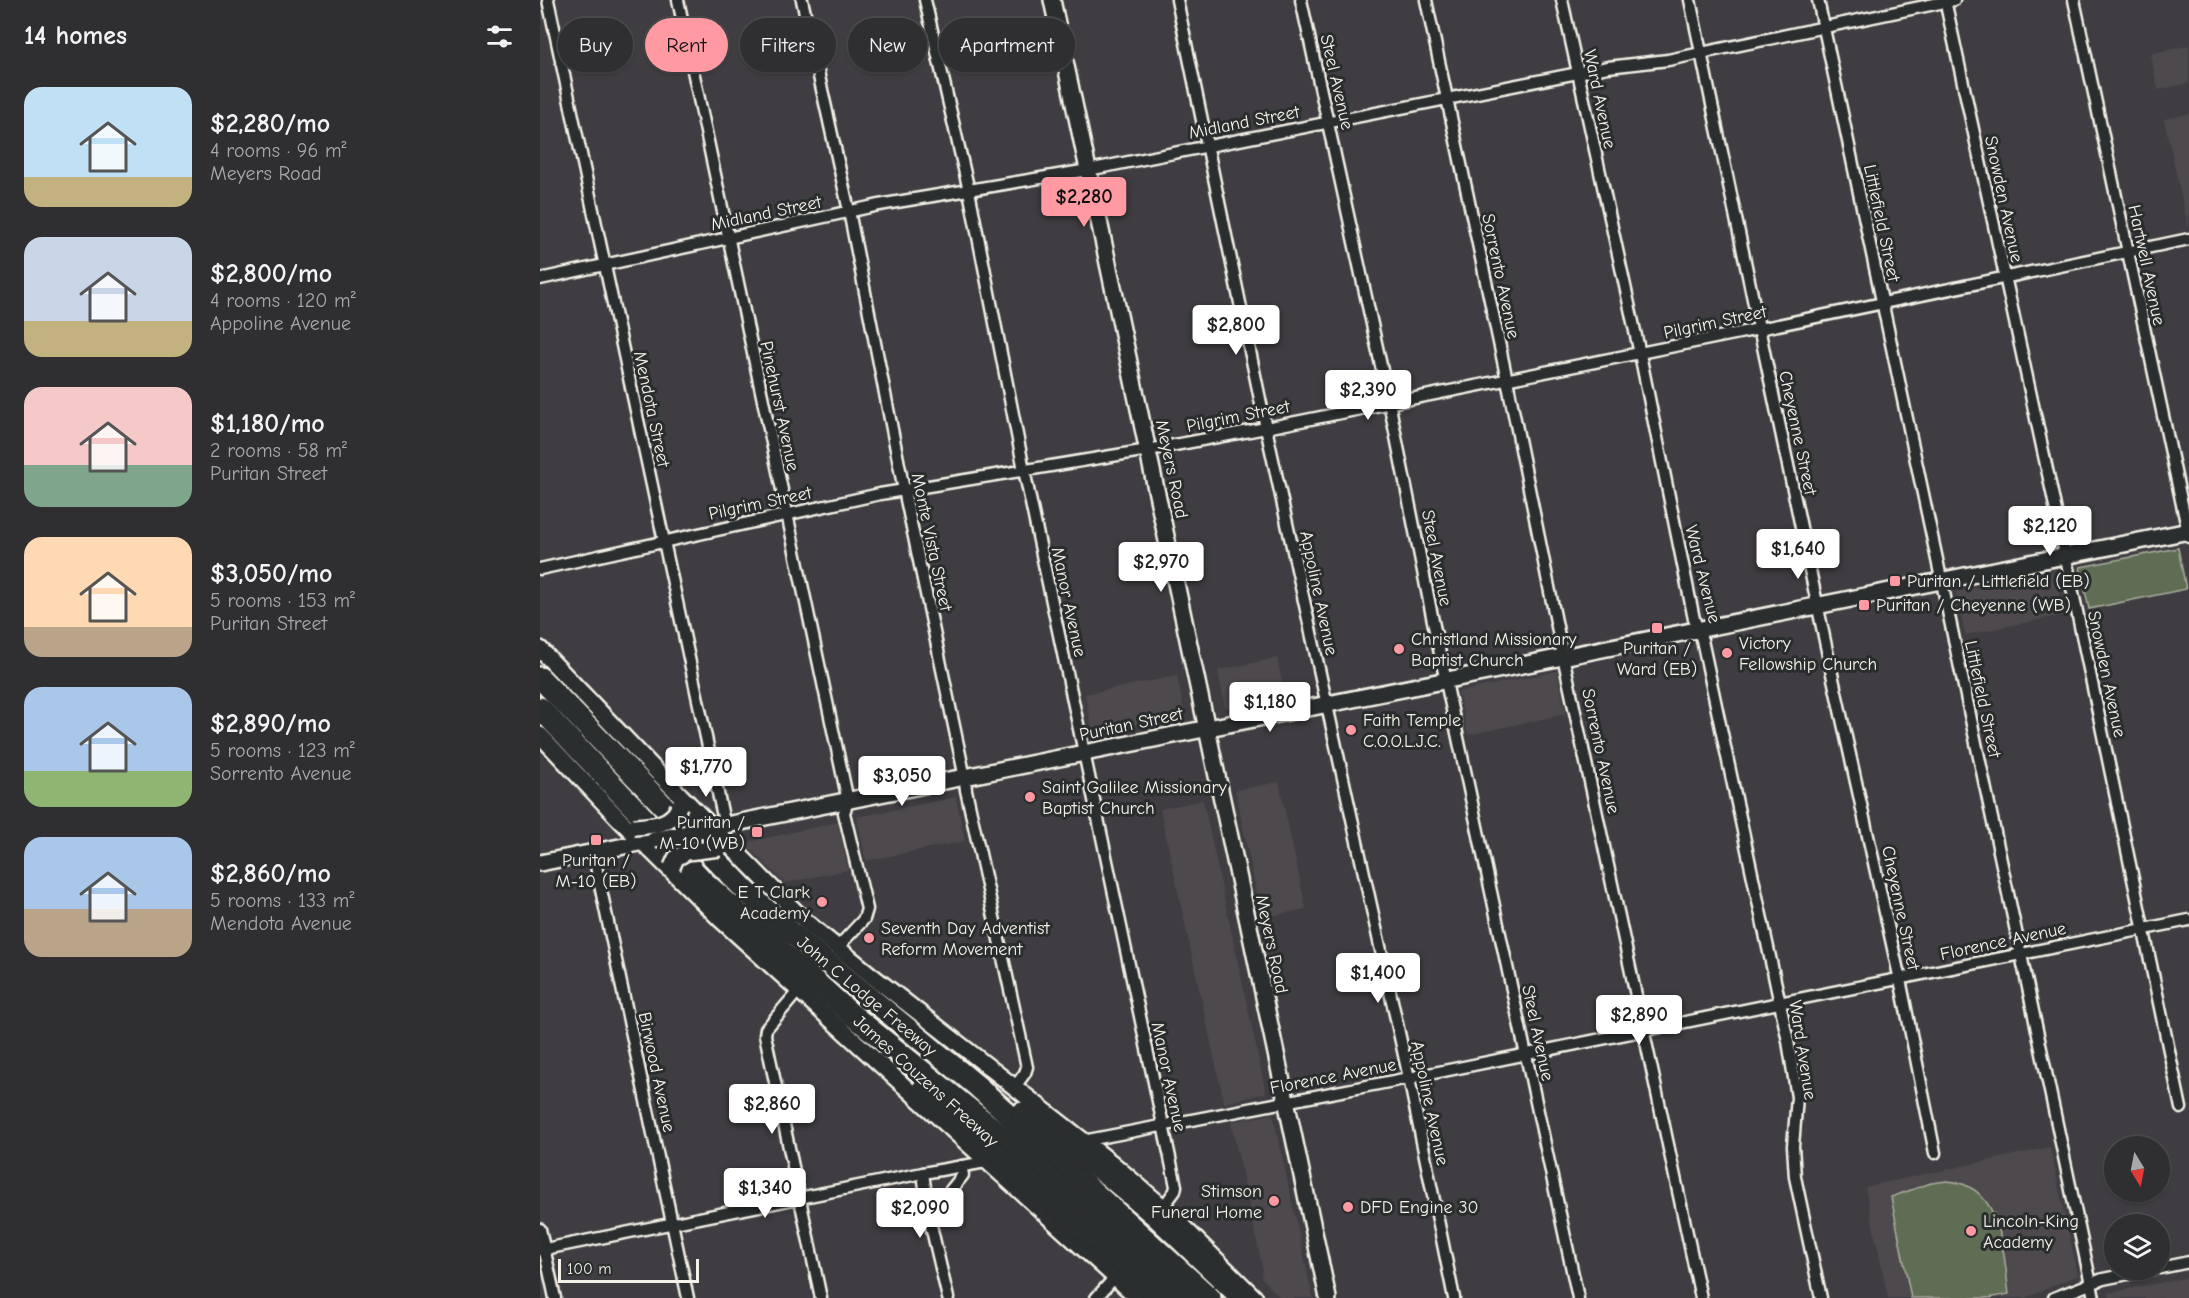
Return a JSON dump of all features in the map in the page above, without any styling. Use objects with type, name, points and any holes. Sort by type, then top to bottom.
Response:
[{"type":"highway","name":"John C Lodge Freeway","points":[[540,678],[747,892],[825,962],[977,1086],[1210,1298]]},
{"type":"highway","name":"John C Lodge Freeway","points":[[540,708],[703,881],[850,1013],[1011,1144],[1135,1251],[1185,1298]]},
{"type":"highway","points":[[850,1013],[875,1045],[1131,1270],[1159,1298]]},
{"type":"highway","points":[[977,1086],[1035,1120],[1109,1176],[1156,1216],[1242,1298]]},
{"type":"street","name":"Mendota Street","points":[[548,0],[664,542],[713,828]]},
{"type":"street","name":"Pinehurst Avenue","points":[[678,0],[848,801],[843,813],[867,913],[837,948]]},
{"type":"street","name":"Monte Vista Street","points":[[802,0],[849,212],[967,795],[1027,1067],[1014,1088]]},
{"type":"street","name":"Manor Avenue","points":[[925,0],[969,190],[1024,470],[1176,1185],[1175,1191],[1163,1207]]},
{"type":"street","name":"Meyers Road","points":[[1052,0],[1328,1298]]},
{"type":"street","name":"Appoline Avenue","points":[[1177,0],[1266,428],[1409,1078],[1454,1298]]},
{"type":"street","name":"Steel Avenue","points":[[1301,0],[1389,402],[1446,681],[1578,1298]]},
{"type":"street","name":"Sorrento Avenue","points":[[1426,0],[1563,656],[1701,1298]]},
{"type":"street","name":"Ward Avenue","points":[[1562,0],[1640,354],[1685,580],[1694,620],[1699,629],[1779,1002],[1797,1097],[1793,1146],[1795,1177],[1821,1298]]},
{"type":"street","name":"Cheyenne Street","points":[[1690,0],[1935,1154]]},
{"type":"street","name":"Littlefield Street","points":[[1818,0],[2094,1298]]},
{"type":"street","name":"Hartwell Avenue","points":[[2074,0],[2188,533]]},
{"type":"street","name":"Midland Street","points":[[540,279],[849,212],[1088,170],[1608,66],[1668,60],[1948,1]]},
{"type":"street","name":"Snowden Avenue","points":[[1948,1],[2004,279],[2065,556],[2181,1108]]},
{"type":"street","name":"Pilgrim Street","points":[[540,569],[904,490],[1266,428],[1640,354],[2189,239]]},
{"type":"street","name":"Puritan Street","points":[[540,863],[1563,656],[2188,533]]},
{"type":"street","points":[[540,649],[806,922],[1163,1207],[1255,1298]]},
{"type":"street","name":"James Couzens Freeway","points":[[540,735],[628,824],[648,841],[720,919],[1138,1298]]},
{"type":"street","points":[[628,824],[648,826],[669,819],[680,806],[676,791]]},
{"type":"street","points":[[673,870],[676,858],[687,852],[720,848],[729,851],[754,870]]},
{"type":"street","name":"Birwood Avenue","points":[[593,852],[688,1298]]},
{"type":"street","name":"Florence Avenue","points":[[1083,1141],[1409,1078],[2189,920]]},
{"type":"street","points":[[799,990],[766,1029],[765,1035],[822,1298]]},
{"type":"street","points":[[542,1250],[800,1197],[986,1162]]},
{"type":"street","points":[[929,1217],[963,1175],[961,1166]]},
{"type":"street","points":[[923,1173],[929,1217],[948,1298]]},
{"type":"street","points":[[540,1229],[542,1250],[555,1298]]},
{"type":"street","points":[[2170,1266],[2189,1262]]},
{"type":"street","points":[[1096,1298],[1115,1277]]},
{"type":"street","points":[[2054,1298],[2104,1278]]},
{"type":"shaded area","points":[[2189,45],[2189,83],[2158,90],[2150,54]]},
{"type":"shaded area","points":[[2189,114],[2189,227],[2188,227],[2164,119]]},
{"type":"shaded area","points":[[2055,572],[2063,615],[1965,635],[1956,592]]},
{"type":"shaded area","points":[[1277,658],[1285,696],[1225,708],[1218,670]]},
{"type":"shaded area","points":[[1557,671],[1566,714],[1468,735],[1458,692]]},
{"type":"shaded area","points":[[1177,676],[1185,715],[1093,734],[1085,694]]},
{"type":"shaded area","points":[[1279,782],[1306,909],[1262,918],[1235,790]]},
{"type":"shaded area","points":[[956,797],[965,841],[866,861],[857,817]]},
{"type":"shaded area","points":[[1203,800],[1266,1093],[1224,1103],[1160,809]]},
{"type":"shaded area","points":[[838,822],[848,870],[785,883],[744,843]]},
{"type":"shaded area","points":[[1273,1114],[1313,1298],[1280,1298],[1261,1277],[1263,1270],[1231,1122]]},
{"type":"shaded area","name":"Lincoln-King Academy","points":[[2050,1147],[2078,1275],[2026,1298],[1888,1298],[1865,1187]]},
{"type":"shaded area","name":"Lincoln-King Academy","points":[[2189,1277],[2189,1298],[2110,1298],[2109,1293]]},
{"type":"green space","points":[[2178,548],[2186,589],[2089,609],[2080,567]]},
{"type":"green space","points":[[1947,1181],[1965,1185],[1979,1194],[1990,1207],[2002,1241],[2009,1294],[1989,1298],[1911,1298],[1891,1197],[1931,1183]]},
{"type":"place","name":"Puritan / Littlefield (EB)","points":[[1895,581]]},
{"type":"place","name":"Puritan / Cheyenne (WB)","points":[[1864,605]]},
{"type":"place","name":"Puritan / Ward (EB)","points":[[1657,628]]},
{"type":"place","name":"Christland Missionary Baptist Church","points":[[1399,649]]},
{"type":"place","name":"Victory Fellowship Church","points":[[1727,653]]},
{"type":"place","name":"Faith Temple C.O.O.L.J.C.","points":[[1351,730]]},
{"type":"place","name":"Saint Galilee Missionary Baptist Church","points":[[1030,797]]},
{"type":"place","name":"Puritan / M-10 (WB)","points":[[757,832]]},
{"type":"place","name":"Puritan / M-10 (EB)","points":[[596,840]]},
{"type":"place","name":"E T Clark Academy","points":[[822,902]]},
{"type":"place","name":"Seventh Day Adventist Reform Movement","points":[[869,938]]},
{"type":"place","name":"Stimson Funeral Home","points":[[1274,1201]]},
{"type":"place","name":"DFD Engine 30","points":[[1348,1207]]},
{"type":"place","name":"Lincoln-King Academy","points":[[1971,1231]]}]
